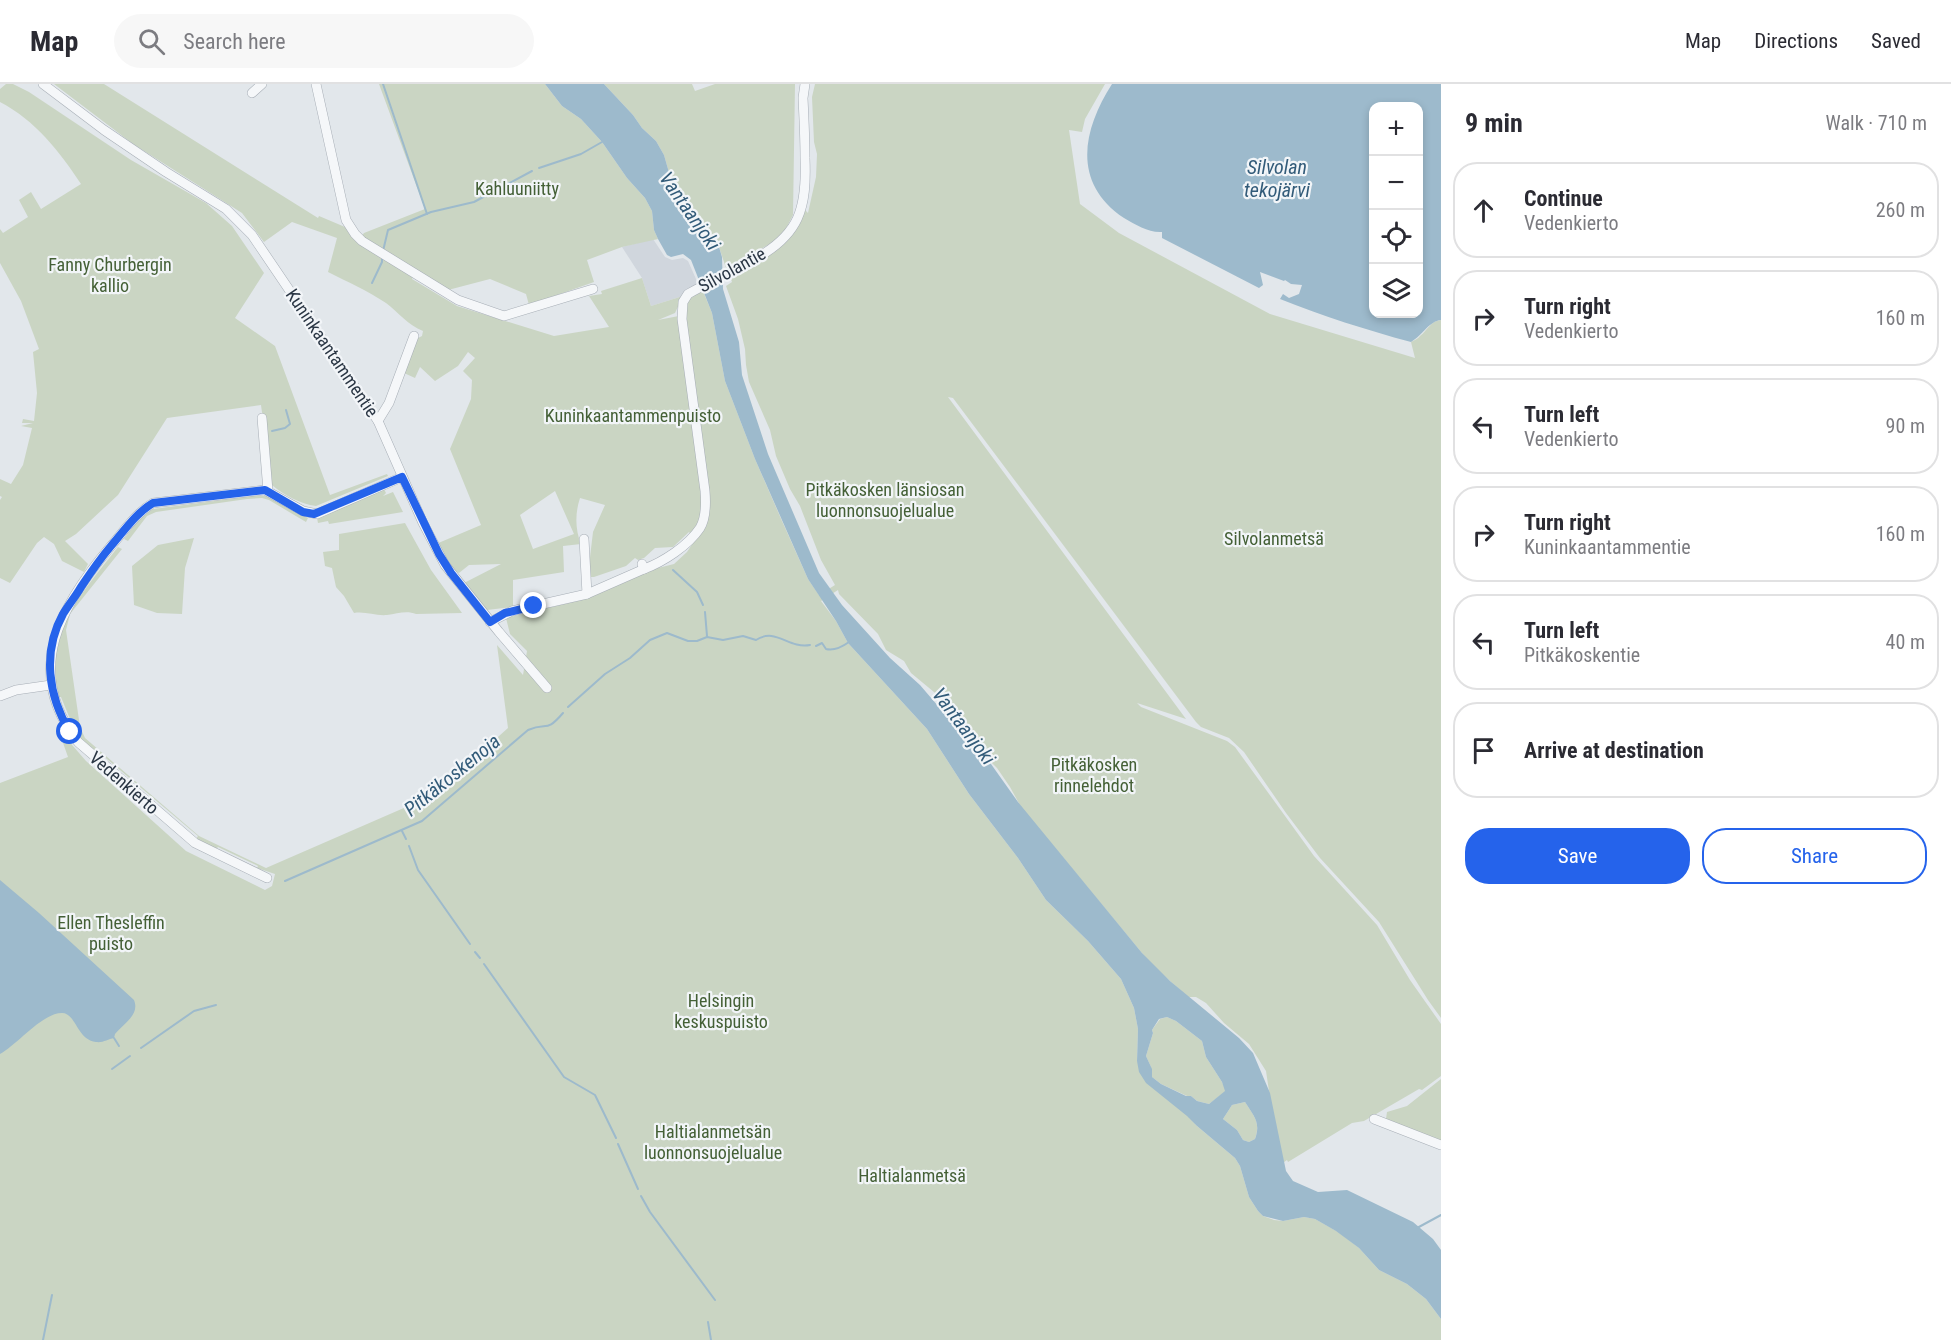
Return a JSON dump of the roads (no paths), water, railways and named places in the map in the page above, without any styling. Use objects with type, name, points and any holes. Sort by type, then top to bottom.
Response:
[{"type":"street","name":"Kuninkaantammentie","points":[[43,84],[113,137],[233,214],[261,247],[378,421],[402,477],[439,554],[451,573],[547,688]]},
{"type":"street","points":[[252,93],[262,84]]},
{"type":"street","points":[[316,84],[346,220],[362,241],[458,300],[504,316],[593,289]]},
{"type":"street","name":"Silvolantie","points":[[586,594],[643,566],[663,561],[700,528],[705,509],[705,491],[682,319],[683,302],[698,288],[754,260],[782,240],[801,210],[806,191],[803,98],[805,84]]},
{"type":"street","points":[[378,421],[389,403],[413,334]]},
{"type":"street","points":[[262,417],[268,491],[303,512],[314,514],[402,477]]},
{"type":"street","name":"Vedenkierto","points":[[267,878],[195,843],[67,734],[51,685],[51,652],[63,614],[96,564],[146,507],[160,501],[268,491]]},
{"type":"street","points":[[490,622],[512,611],[586,594],[584,539]]},
{"type":"street","points":[[0,696],[15,690],[51,685]]},
{"type":"street","points":[[1374,1119],[1441,1145]]},
{"type":"water","name":"Vantaanjoki","points":[[545,84],[604,84],[656,141],[664,155],[674,190],[719,247],[722,257],[723,289],[739,342],[742,375],[768,454],[819,573],[842,605],[938,706],[959,719],[1018,802],[1142,953],[1170,981],[1239,1038],[1253,1053],[1270,1093],[1286,1171],[1293,1181],[1318,1192],[1347,1190],[1413,1222],[1433,1239],[1441,1250],[1441,1319],[1426,1299],[1407,1284],[1379,1270],[1359,1248],[1336,1231],[1315,1219],[1304,1217],[1283,1221],[1263,1216],[1249,1197],[1240,1166],[1235,1158],[1146,1083],[1139,1072],[1137,1061],[1138,1029],[1134,1008],[1121,979],[1088,941],[1046,900],[1018,858],[969,794],[927,729],[848,643],[808,579],[755,459],[725,381],[712,313],[691,260],[683,254],[671,257],[667,255],[654,230],[652,211],[645,198],[627,178],[602,142],[581,119],[562,106]],"holes":[[[1167,1017],[1202,1041],[1206,1057],[1222,1082],[1225,1091],[1209,1104],[1186,1096],[1152,1077],[1152,1069],[1146,1056],[1152,1030],[1159,1019]],[[1245,1102],[1257,1124],[1255,1139],[1249,1142],[1243,1140],[1237,1130],[1223,1119],[1232,1105]]]},
{"type":"water","name":"Silvolan tekojärvi","points":[[1112,84],[1441,84],[1441,320],[1433,323],[1411,342],[1378,333],[1280,299],[1283,294],[1289,298],[1299,294],[1302,285],[1291,284],[1260,272],[1263,285],[1259,288],[1162,238],[1162,232],[1147,230],[1124,218],[1107,204],[1096,189],[1089,173],[1087,156],[1094,120]]},
{"type":"water","points":[[0,880],[134,1000],[133,1014],[114,1038],[99,1042],[90,1040],[67,1014],[54,1014],[0,1054]]},
{"type":"waterway","points":[[383,84],[427,214]]},
{"type":"waterway","points":[[539,168],[581,154],[602,142]]},
{"type":"waterway","points":[[383,251],[388,230],[431,212],[474,202],[532,171]]},
{"type":"waterway","points":[[372,283],[382,258]]},
{"type":"waterway","points":[[272,431],[285,428],[290,424],[286,410]]},
{"type":"waterway","points":[[673,570],[697,592],[703,605]]},
{"type":"waterway","points":[[705,612],[707,636]]},
{"type":"waterway","name":"Pitkäkoskenoja","points":[[568,707],[605,674],[630,658],[650,640],[667,633],[688,641],[697,641],[707,637],[723,640],[743,636],[756,640],[770,636],[795,644],[810,645]]},
{"type":"waterway","name":"Pitkäkoskenoja","points":[[816,646],[822,643],[826,649],[832,649],[849,642]]},
{"type":"waterway","name":"Pitkäkoskenoja","points":[[285,881],[422,821],[528,730],[549,725],[563,713]]},
{"type":"waterway","points":[[402,831],[406,839]]},
{"type":"waterway","points":[[409,846],[418,870],[470,944]]},
{"type":"waterway","points":[[475,952],[480,958]]},
{"type":"waterway","points":[[484,964],[564,1077],[595,1095],[616,1138]]},
{"type":"waterway","points":[[141,1048],[194,1011],[216,1005]]},
{"type":"waterway","points":[[114,1038],[119,1046]]},
{"type":"waterway","points":[[112,1069],[130,1056]]},
{"type":"waterway","points":[[618,1144],[638,1189]]},
{"type":"waterway","points":[[641,1196],[650,1212],[715,1300]]},
{"type":"waterway","points":[[1417,1228],[1441,1215]]},
{"type":"waterway","points":[[43,1340],[52,1295]]},
{"type":"waterway","points":[[708,1322],[711,1340]]},
{"type":"park label","name":"Kahluuniitty","points":[[517,189]]},
{"type":"park label","name":"Fanny Churbergin kallio","points":[[110,276]]},
{"type":"park label","name":"Kuninkaantammenpuisto","points":[[633,416]]},
{"type":"park label","name":"Pitkäkosken länsiosan luonnonsuojelualue","points":[[885,500]]},
{"type":"park label","name":"Silvolanmetsä","points":[[1274,539]]},
{"type":"park label","name":"Pitkäkosken rinnelehdot","points":[[1094,775]]},
{"type":"park label","name":"Ellen Thesleffin puisto","points":[[111,933]]},
{"type":"park label","name":"Helsingin keskuspuisto","points":[[721,1011]]},
{"type":"park label","name":"Haltialanmetsän luonnonsuojelualue","points":[[713,1142]]},
{"type":"park label","name":"Haltialanmetsä","points":[[912,1176]]}]
